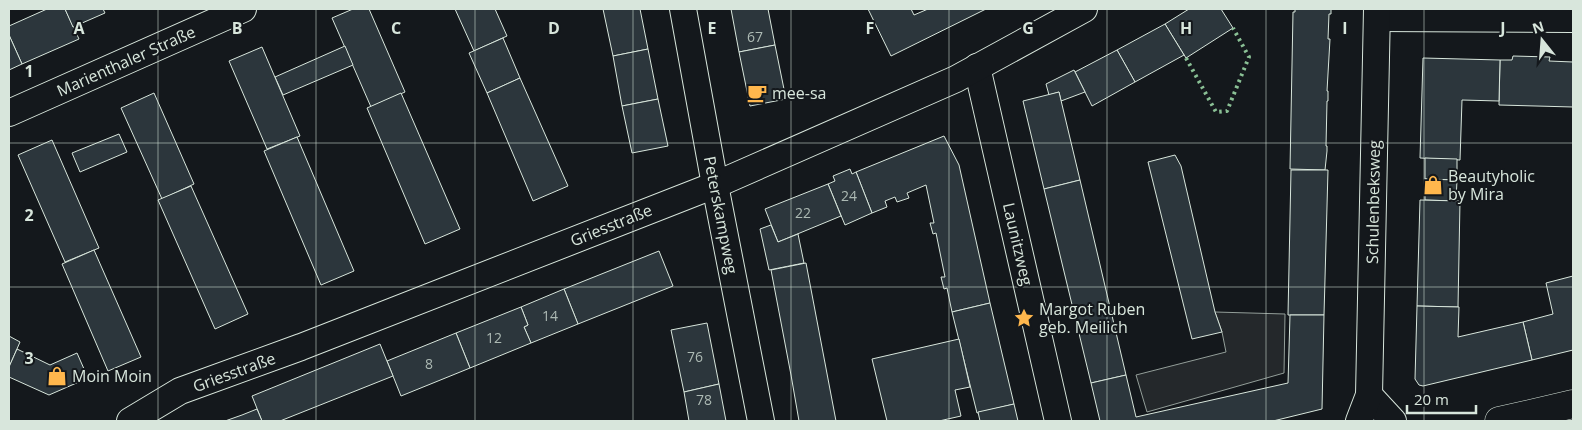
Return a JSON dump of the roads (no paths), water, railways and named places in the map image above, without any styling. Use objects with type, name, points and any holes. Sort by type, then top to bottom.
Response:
[{"type":"main road","points":[[1499,421],[1573,404]]},
{"type":"street","name":"Marienthaler Straße","points":[[9,113],[243,9]]},
{"type":"street","name":"Peterskampweg","points":[[682,9],[714,185],[761,421]]},
{"type":"street","name":"Griesstraße","points":[[130,421],[180,391],[300,347],[714,185],[956,78],[1084,9]]},
{"type":"street","points":[[1377,13],[1573,19]]},
{"type":"street","name":"Schulenbeksweg","points":[[1359,421],[1368,395],[1377,13]]},
{"type":"street","name":"Launitzweg","points":[[977,67],[1058,421]]},
{"type":"street","points":[[1368,395],[1393,421]]},
{"type":"place","name":"mee-sa","points":[[757,93]]},
{"type":"place","name":"Beautyholic by Mira","points":[[1433,185]]},
{"type":"place","name":"Margot Ruben geb. Meilich","points":[[1024,318]]},
{"type":"place","name":"Moin Moin","points":[[57,376]]}]
